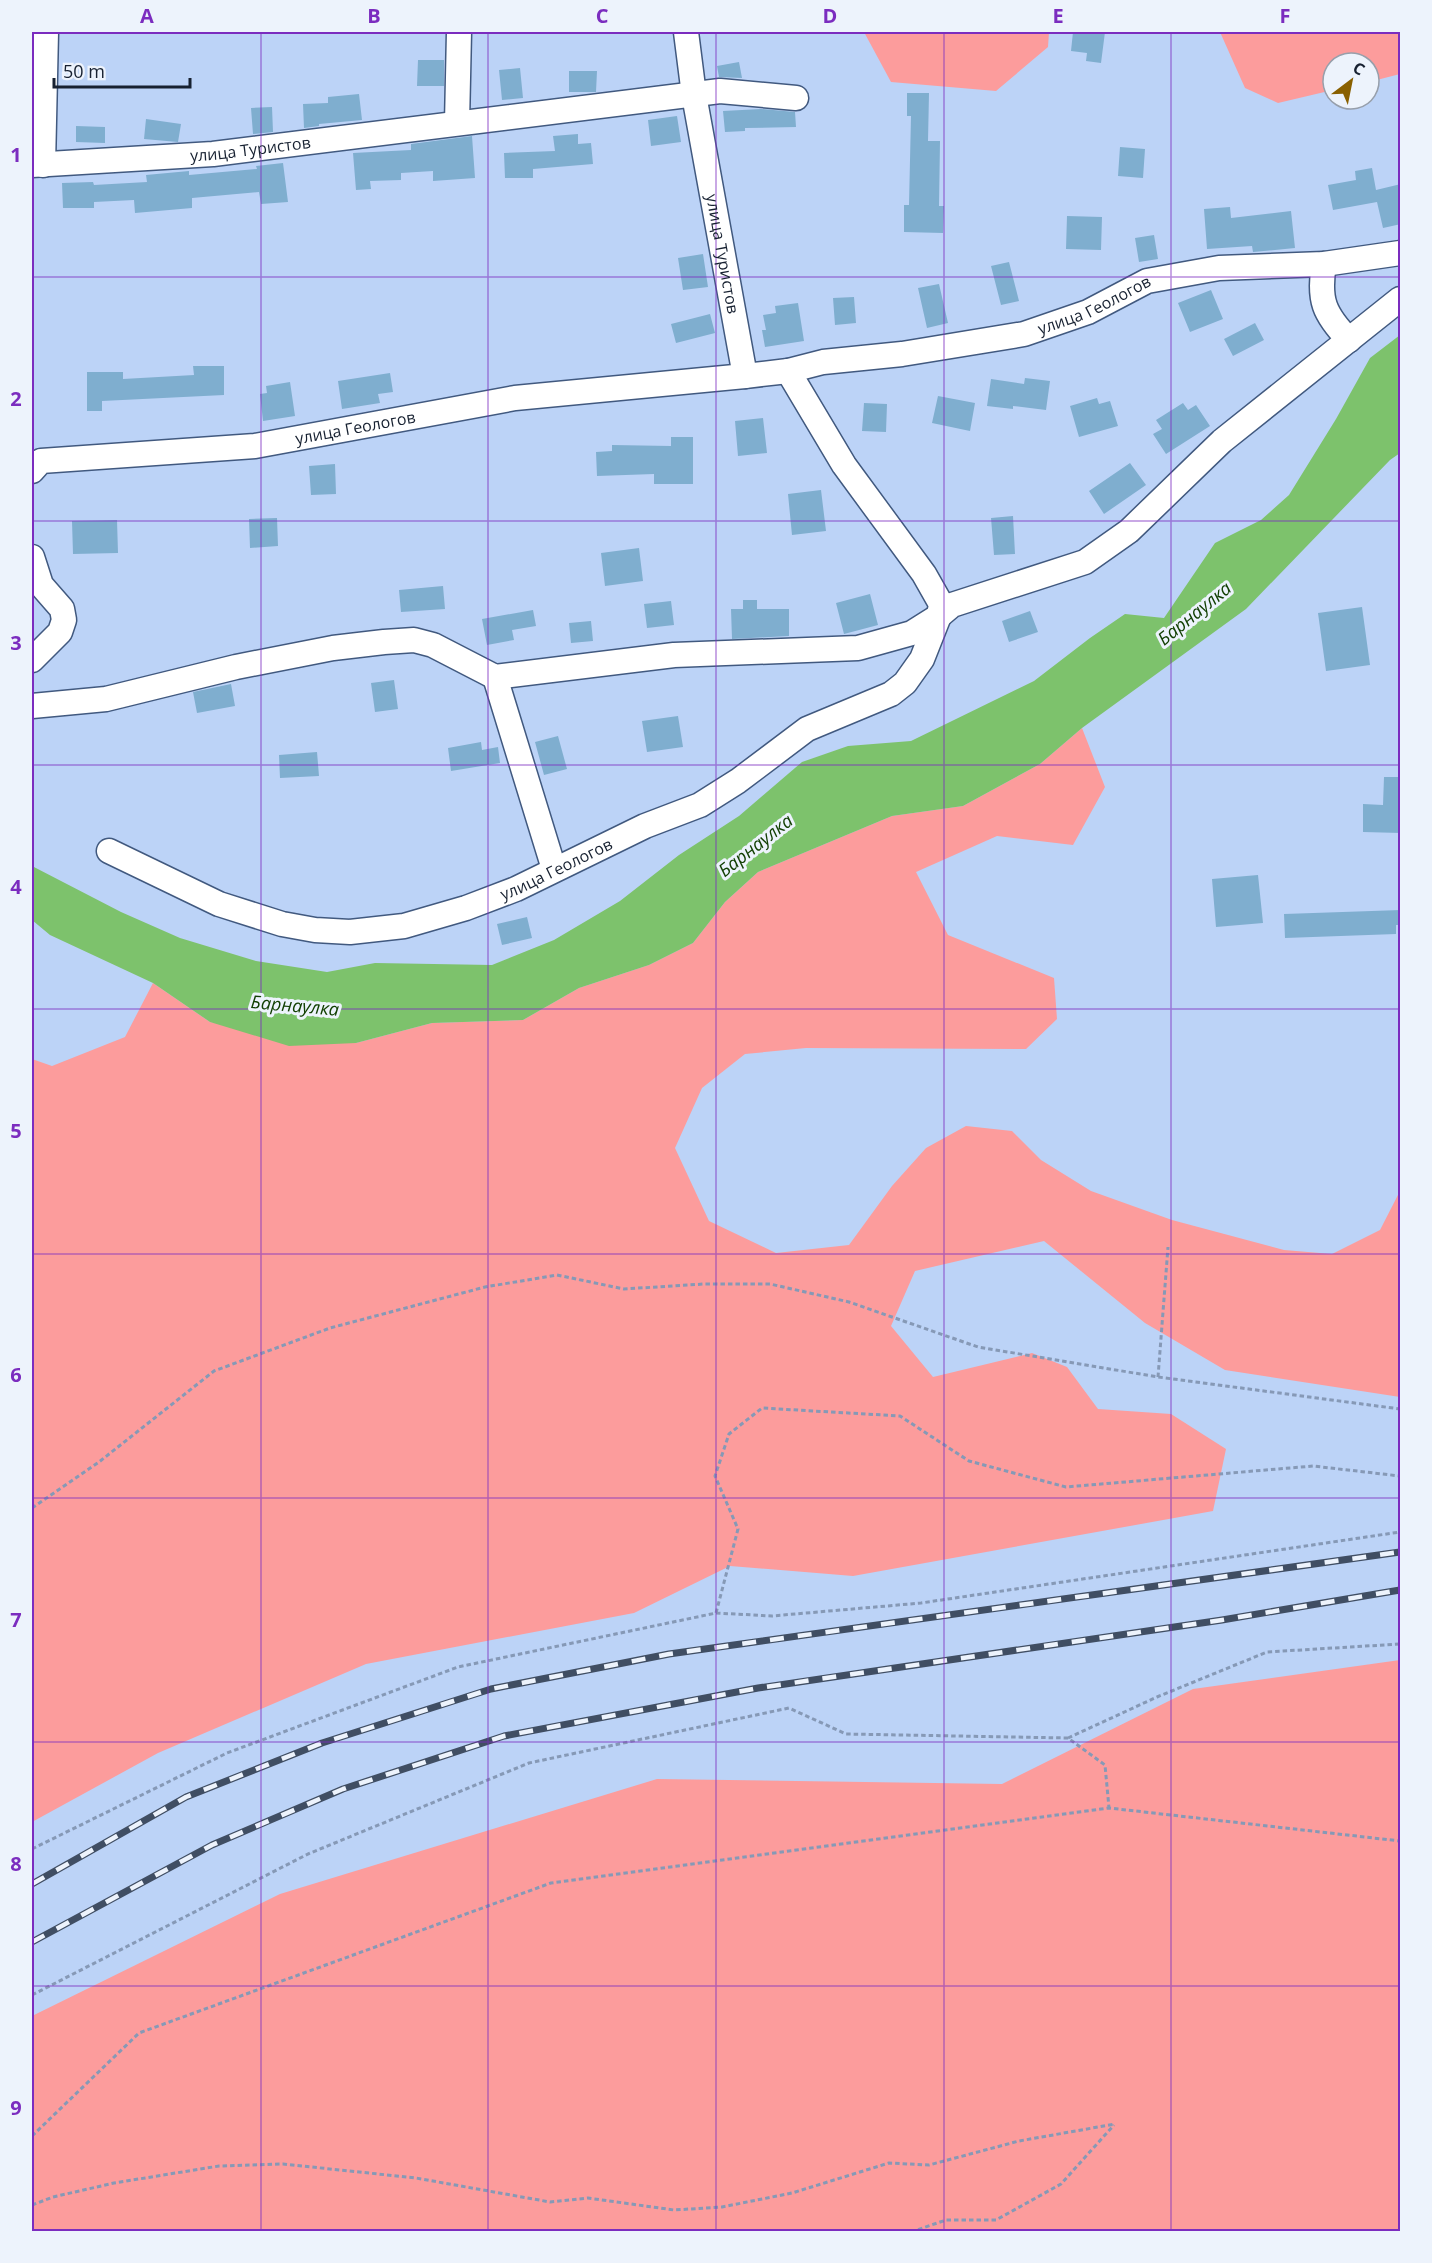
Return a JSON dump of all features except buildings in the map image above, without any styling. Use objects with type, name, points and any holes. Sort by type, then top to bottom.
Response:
[{"type":"street","name":"улица Туристов","points":[[46,32],[37,165],[213,154],[694,95]]},
{"type":"street","points":[[457,123],[459,32]]},
{"type":"street","name":"улица Туристов","points":[[686,32],[694,95],[745,376]]},
{"type":"street","points":[[694,95],[720,91],[796,98]]},
{"type":"street","name":"улица Геологов","points":[[32,471],[41,461],[255,446],[515,399],[745,376],[788,371],[824,362],[902,354],[1024,334],[1088,312],[1147,281],[1219,268],[1324,264],[1401,253]]},
{"type":"street","points":[[1324,264],[1321,285],[1323,303],[1332,322],[1349,340]]},
{"type":"street","points":[[32,706],[106,699],[236,667],[333,648],[384,642],[414,640],[433,645],[495,677],[675,655],[858,648],[912,633],[952,605],[1085,562],[1129,531],[1222,441],[1401,299]]},
{"type":"street","points":[[788,371],[844,465],[936,592],[941,604],[939,616]]},
{"type":"street","points":[[32,557],[41,585],[62,609],[64,620],[60,632],[32,660]]},
{"type":"street","name":"улица Геологов","points":[[109,851],[219,904],[282,924],[315,930],[350,932],[404,926],[466,908],[496,896],[645,826],[700,805],[738,781],[807,729],[891,694],[905,683],[922,659],[939,616]]},
{"type":"street","points":[[495,677],[554,869]]},
{"type":"path","points":[[1158,1377],[1168,1247]]},
{"type":"path","points":[[32,1508],[99,1462],[213,1371],[330,1328],[485,1287],[557,1275],[624,1289],[704,1284],[770,1284],[849,1302],[978,1347],[1158,1377],[1401,1409]]},
{"type":"path","points":[[716,1613],[738,1529],[715,1476],[729,1434],[762,1408],[900,1416],[969,1461],[1066,1487],[1313,1466],[1401,1476]]},
{"type":"path","points":[[32,1849],[227,1753],[458,1666],[716,1613],[772,1616],[921,1603],[1401,1532]]},
{"type":"path","points":[[32,1995],[308,1854],[529,1763],[789,1708],[846,1734],[1068,1738],[1157,1697],[1267,1652],[1401,1644]]},
{"type":"path","points":[[1068,1738],[1105,1765],[1109,1808]]},
{"type":"path","points":[[32,2136],[139,2033],[551,1883],[1109,1808],[1401,1841]]},
{"type":"path","points":[[32,2205],[53,2197],[126,2181],[219,2166],[283,2164],[416,2178],[550,2202],[588,2198],[674,2210],[722,2207],[792,2193],[889,2163],[929,2165],[1019,2141],[1115,2124],[1061,2184],[996,2220],[946,2220],[910,2232]]},
{"type":"shaded area","points":[[864,32],[1049,32],[1048,47],[996,91],[891,82]]},
{"type":"shaded area","points":[[1220,32],[1400,32],[1400,74],[1381,79],[1381,51],[1321,51],[1321,93],[1278,103],[1245,88]]},
{"type":"shaded area","points":[[1082,728],[1105,787],[1073,845],[997,836],[916,872],[948,935],[1054,978],[1057,1019],[1026,1049],[806,1048],[745,1054],[702,1088],[675,1148],[709,1221],[776,1253],[849,1245],[892,1186],[926,1148],[966,1126],[1012,1131],[1041,1160],[1091,1191],[1172,1220],[1284,1250],[1332,1254],[1380,1230],[1400,1191],[1400,1397],[1225,1370],[1145,1323],[1044,1241],[915,1271],[891,1326],[933,1377],[1032,1353],[1067,1367],[1098,1409],[1171,1414],[1226,1449],[1213,1511],[853,1576],[730,1566],[634,1613],[366,1664],[158,1753],[32,1822],[32,1059],[52,1066],[125,1037],[153,983],[210,1022],[356,1043],[432,1023],[523,1020],[579,988],[649,965],[693,943],[725,902],[758,872],[892,816],[963,806],[1040,764]]},
{"type":"shaded area","points":[[1400,1660],[1400,2231],[32,2231],[32,2016],[280,1894],[657,1779],[1002,1784],[1193,1689]]},
{"type":"water","name":"Барнаулка","points":[[1400,335],[1400,453],[1390,460],[1246,609],[1082,728],[1040,764],[963,806],[892,816],[758,872],[725,902],[693,943],[649,965],[579,988],[523,1020],[432,1023],[356,1043],[289,1046],[210,1022],[153,983],[50,935],[32,920],[32,866],[121,912],[180,938],[256,961],[327,972],[375,963],[492,965],[554,940],[620,901],[679,855],[739,816],[802,762],[848,746],[911,741],[1034,681],[1125,614],[1164,618],[1215,543],[1261,520],[1289,495],[1370,358]]},
{"type":"railway","points":[[32,1884],[186,1797],[322,1743],[491,1689],[669,1654],[1400,1552]]},
{"type":"railway","points":[[32,1942],[212,1845],[343,1789],[504,1736],[758,1688],[1222,1620],[1400,1590]]}]
